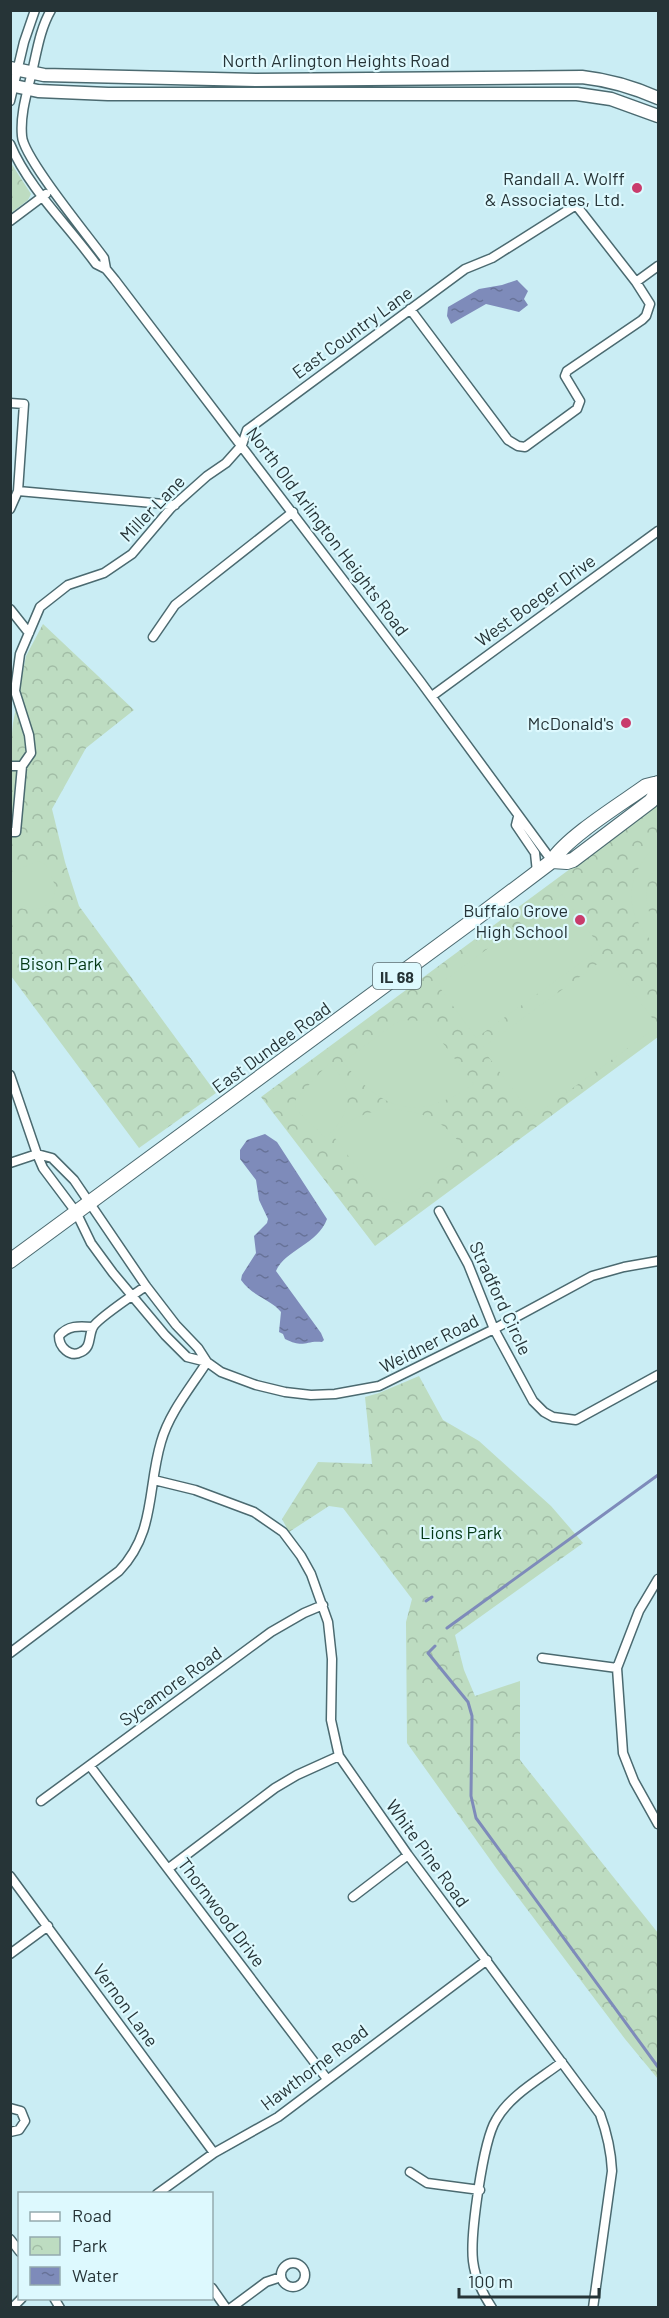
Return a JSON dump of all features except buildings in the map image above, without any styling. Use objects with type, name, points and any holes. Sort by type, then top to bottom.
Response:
[{"type":"main road","name":"North Arlington Heights Road","points":[[14,69],[32,74],[256,80],[562,76],[607,80],[638,88],[658,98]]},
{"type":"main road","name":"North Arlington Heights Road","points":[[12,86],[28,90],[108,94],[577,94],[611,99],[658,116]]},
{"type":"main road","name":"East Dundee Road","points":[[10,1261],[552,861],[563,847],[601,818],[646,786],[658,783]]},
{"type":"street","points":[[10,101],[14,69],[35,10]]},
{"type":"street","name":"North Old Arlington Heights Road","points":[[51,10],[41,32],[23,107],[22,137],[26,149],[53,189],[104,258],[106,269]]},
{"type":"street","name":"North Old Arlington Heights Road","points":[[10,144],[17,159],[44,196],[96,264],[106,269],[242,445],[432,696],[552,861]]},
{"type":"street","points":[[10,220],[53,189]]},
{"type":"street","name":"East Country Lane","points":[[242,445],[247,430],[465,269],[492,258],[576,205],[636,282]]},
{"type":"street","points":[[410,309],[508,440],[525,447],[577,409],[580,401],[565,376],[567,371],[646,316],[649,310],[649,299],[636,282],[658,266]]},
{"type":"street","points":[[10,403],[24,404],[18,491],[10,509]]},
{"type":"street","name":"Miller Lane","points":[[22,766],[31,753],[30,735],[13,691],[21,654],[40,607],[68,585],[104,573],[132,554],[175,505],[207,476],[226,463],[242,445]]},
{"type":"street","points":[[18,491],[175,505]]},
{"type":"street","points":[[153,638],[175,605],[293,512]]},
{"type":"street","name":"West Boeger Drive","points":[[432,696],[658,531]]},
{"type":"street","points":[[10,609],[29,633]]},
{"type":"street","points":[[10,766],[22,766],[16,832],[10,832]]},
{"type":"street","name":"North Old Arlington Heights Road","points":[[518,817],[516,825],[535,853],[537,872]]},
{"type":"street","name":"Weidner Road","points":[[10,1075],[43,1168],[76,1212],[85,1233],[131,1296],[187,1356],[207,1362],[221,1372],[256,1385],[311,1395],[367,1390],[392,1381],[592,1276],[658,1261]]},
{"type":"street","points":[[10,1164],[37,1154]]},
{"type":"street","name":"Weidner Road","points":[[37,1154],[52,1158],[74,1180],[146,1286],[207,1362]]},
{"type":"street","name":"Stradford Circle","points":[[439,1211],[468,1264],[494,1329],[533,1401],[544,1412],[553,1417],[576,1419],[658,1375]]},
{"type":"street","points":[[93,1327],[146,1286]]},
{"type":"street","points":[[10,1653],[119,1571],[132,1558],[143,1534],[164,1433],[207,1362]]},
{"type":"street","name":"White Pine Road","points":[[154,1480],[195,1490],[254,1512],[283,1532],[301,1556],[323,1605],[331,1639],[331,1720],[339,1756],[408,1855],[600,2114],[607,2132],[612,2171],[593,2307]]},
{"type":"street","points":[[658,1579],[639,1611],[617,1668],[623,1753],[634,1781],[658,1824]]},
{"type":"street","name":"Sycamore Road","points":[[41,1801],[271,1632],[323,1605]]},
{"type":"street","points":[[542,1658],[617,1668]]},
{"type":"street","points":[[169,1869],[274,1788],[297,1774],[339,1756]]},
{"type":"street","name":"Thornwood Drive","points":[[90,1766],[327,2079]]},
{"type":"street","points":[[353,1897],[408,1855]]},
{"type":"street","name":"Vernon Lane","points":[[10,1876],[214,2153]]},
{"type":"street","points":[[10,1954],[48,1926]]},
{"type":"street","name":"Hawthorne Road","points":[[158,2192],[214,2153],[278,2117],[487,1960]]},
{"type":"street","points":[[492,2307],[477,2279],[473,2260],[473,2242],[486,2146],[496,2120],[514,2099],[562,2062]]},
{"type":"street","points":[[10,2108],[21,2111],[25,2121],[19,2130],[10,2132]]},
{"type":"street","points":[[410,2172],[427,2183],[480,2190]]},
{"type":"street","points":[[231,2307],[266,2282],[281,2277]]},
{"type":"street","points":[[213,2289],[226,2307]]},
{"type":"green space","points":[[11,163],[31,194],[28,200],[11,213]]},
{"type":"green space","name":"Bison Park","points":[[43,624],[134,710],[86,748],[52,809],[79,906],[216,1093],[139,1148],[11,976],[10,755],[13,723],[26,656]]},
{"type":"green space","name":"Buffalo Grove High School","points":[[658,804],[658,1037],[375,1246],[261,1097]]},
{"type":"green space","points":[[658,845],[658,864],[648,880],[646,897],[649,912],[658,926],[658,950],[638,922],[631,898],[639,868]]},
{"type":"green space","points":[[39,861],[46,865],[53,881],[55,891],[53,898],[43,907],[21,908],[15,905],[10,897],[11,872]]},
{"type":"green space","points":[[562,894],[601,948],[476,1038],[438,985]]},
{"type":"green space","points":[[607,957],[658,1026],[533,1117],[482,1048]]},
{"type":"green space","points":[[400,1020],[426,1021],[474,1084],[436,1104],[419,1107],[403,1106],[388,1101],[373,1092],[343,1062]]},
{"type":"green space","points":[[329,1063],[344,1082],[347,1101],[341,1120],[326,1138],[295,1109],[296,1099]]},
{"type":"green space","points":[[392,1109],[417,1113],[436,1121],[444,1126],[468,1152],[399,1203],[379,1197],[332,1134],[360,1116]]},
{"type":"green space","name":"Lions Park","points":[[419,1376],[443,1420],[479,1441],[551,1506],[583,1543],[455,1635],[464,1670],[475,1696],[520,1681],[520,1760],[658,1933],[658,2079],[625,2039],[499,1872],[407,1743],[406,1622],[412,1599],[343,1508],[329,1506],[289,1532],[282,1519],[318,1462],[372,1464],[365,1397]]},
{"type":"water","points":[[517,280],[528,291],[524,299],[528,305],[519,312],[486,304],[451,324],[447,316],[448,307],[479,289]]},
{"type":"water","points":[[265,1134],[277,1142],[327,1219],[323,1228],[286,1258],[276,1271],[321,1333],[324,1340],[322,1342],[301,1344],[285,1339],[279,1332],[281,1312],[241,1280],[256,1253],[254,1236],[268,1219],[259,1200],[256,1180],[240,1159],[240,1150],[247,1140]]},
{"type":"waterway","points":[[447,1628],[658,1475]]},
{"type":"waterway","points":[[426,1601],[432,1597]]},
{"type":"waterway","points":[[435,1646],[428,1653],[468,1702],[472,1716],[471,1796],[476,1818],[658,2067]]},
{"type":"place","name":"Randall A. Wolff & Associates, Ltd.","points":[[637,188]]},
{"type":"place","name":"McDonald's","points":[[626,723]]},
{"type":"place","name":"Buffalo Grove High School","points":[[580,920]]}]
